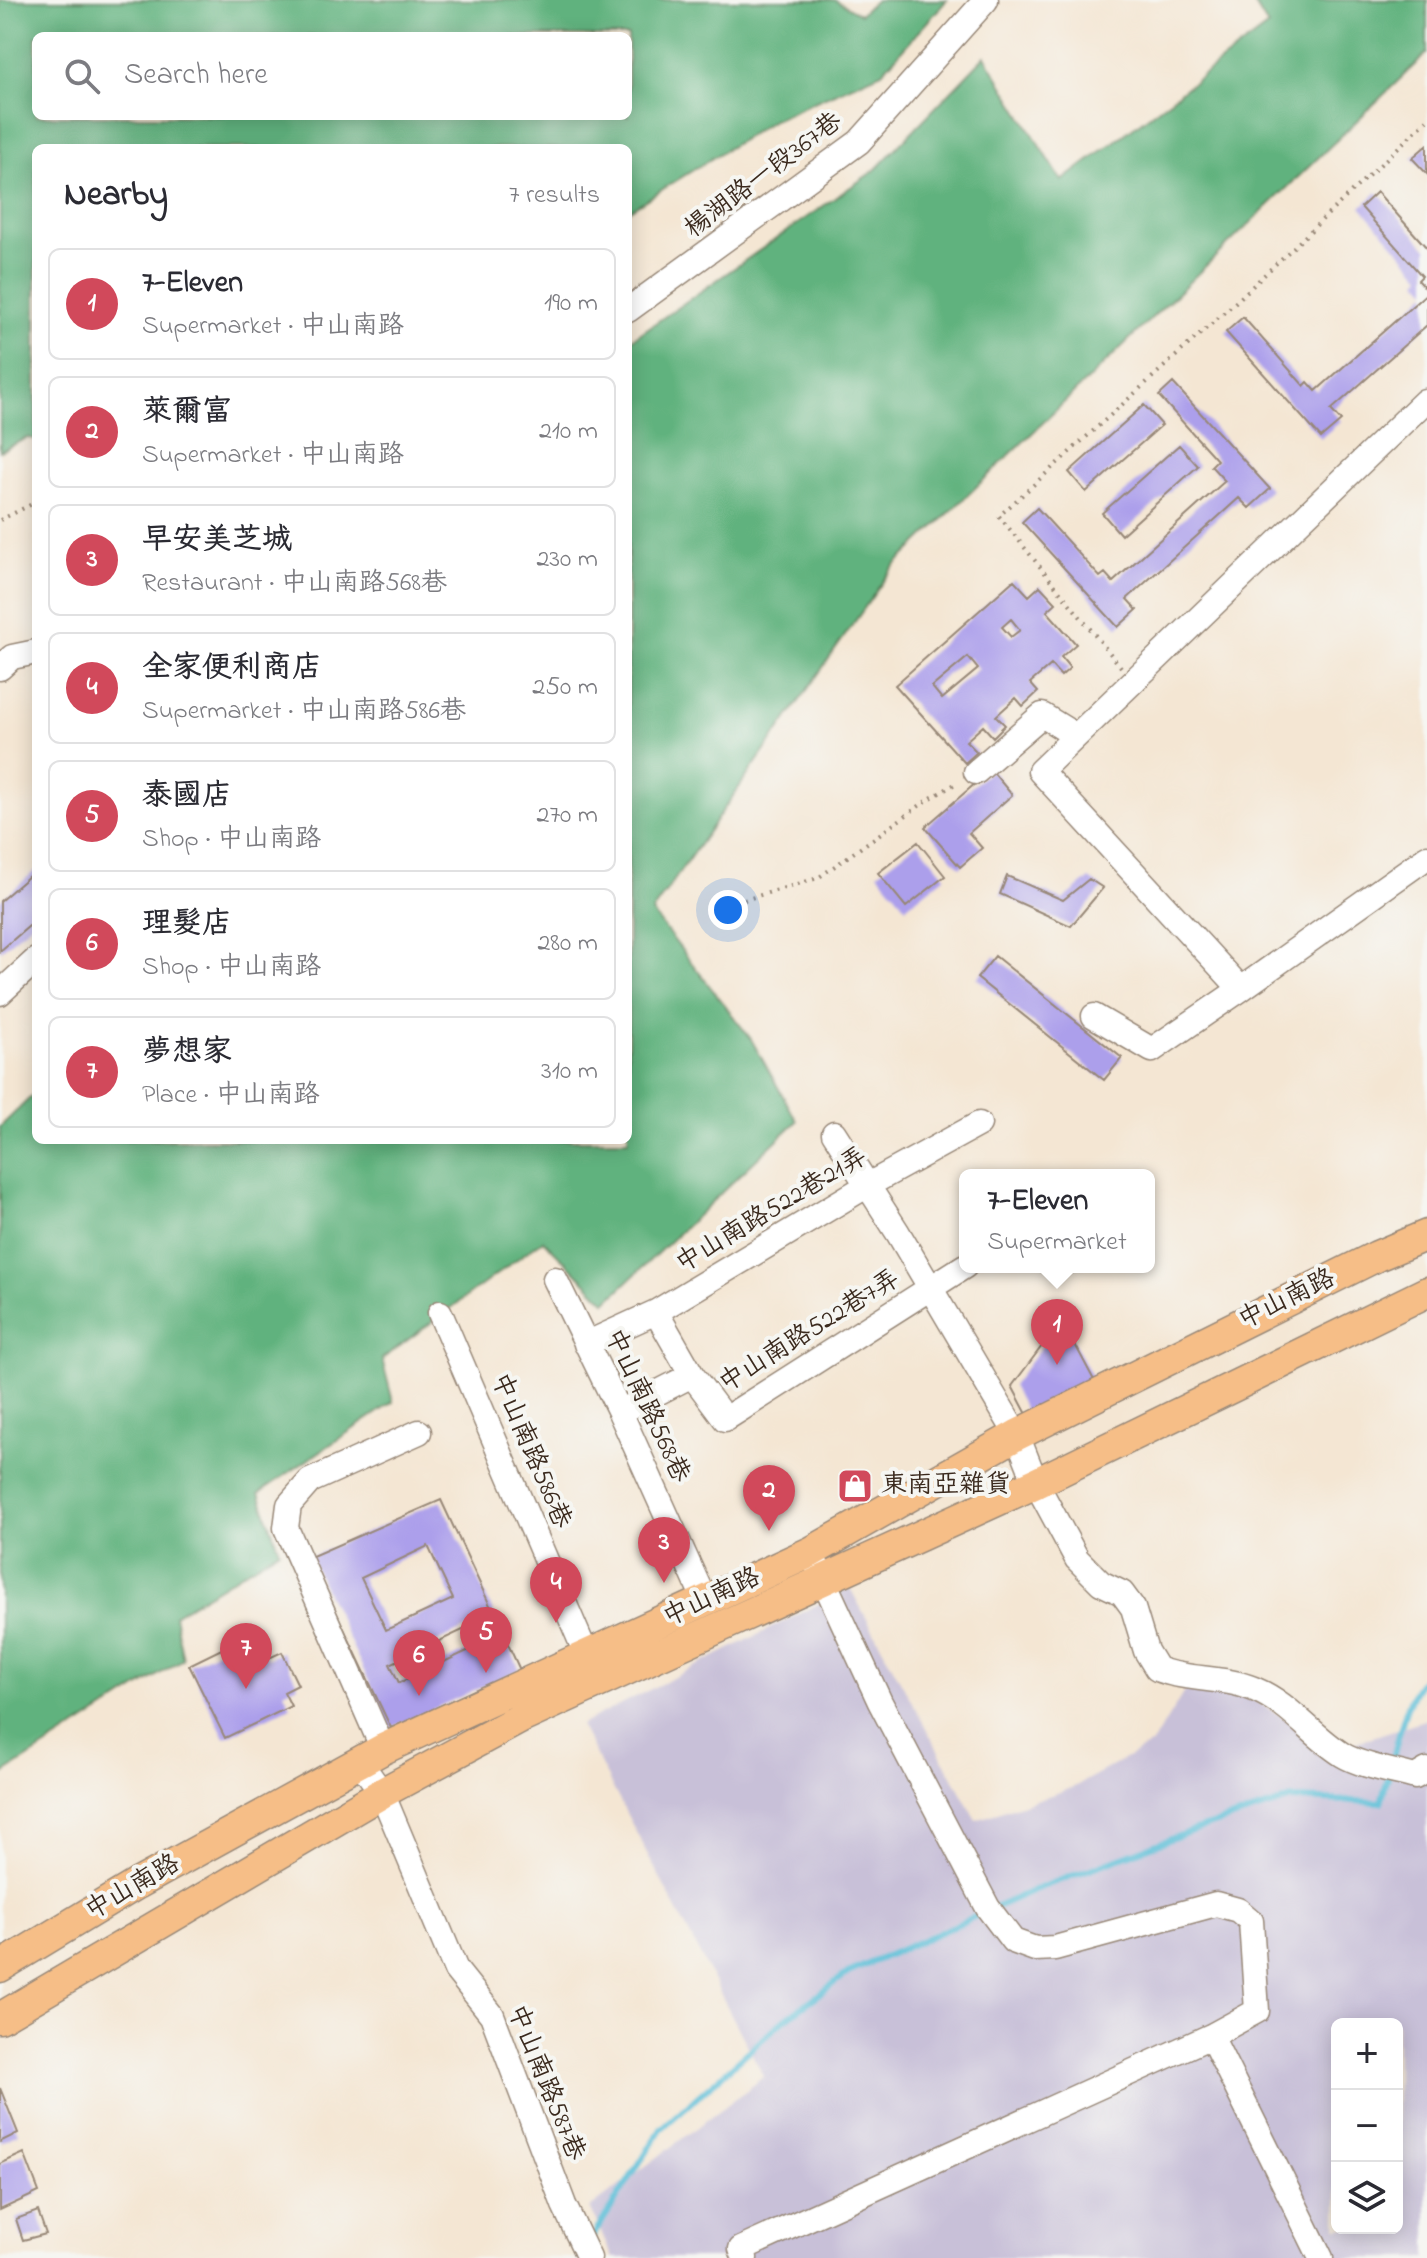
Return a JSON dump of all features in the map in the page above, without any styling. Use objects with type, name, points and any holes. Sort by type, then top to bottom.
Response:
[{"type":"main road","name":"中山南路","points":[[0,1967],[137,1884],[372,1755],[811,1552],[1017,1435],[1377,1256],[1427,1235]]},
{"type":"main road","name":"中山南路","points":[[0,2018],[382,1793],[523,1717],[1036,1483],[1427,1292]]},
{"type":"street","name":"楊湖路一段367巷","points":[[632,307],[859,142],[986,0]]},
{"type":"street","points":[[1241,989],[1040,771],[1426,401]]},
{"type":"street","points":[[0,668],[12,657],[32,653]]},
{"type":"street","points":[[976,772],[1042,715],[1076,736]]},
{"type":"street","points":[[1094,1016],[1152,1050],[1427,857]]},
{"type":"street","points":[[0,993],[32,964]]},
{"type":"street","name":"中山南路522巷21弄","points":[[586,1344],[656,1312],[868,1185],[979,1124]]},
{"type":"street","points":[[834,1133],[931,1288],[1017,1435],[1036,1483],[1077,1559],[1101,1583],[1122,1593],[1133,1608],[1146,1651],[1157,1669],[1178,1677],[1218,1679],[1254,1689],[1289,1710],[1345,1757],[1421,1773]]},
{"type":"street","points":[[931,1288],[959,1270]]},
{"type":"street","name":"中山南路568巷","points":[[555,1279],[620,1412],[705,1601]]},
{"type":"street","name":"中山南路522巷7弄","points":[[692,1375],[725,1419],[931,1288]]},
{"type":"street","points":[[620,1412],[692,1375],[656,1312]]},
{"type":"street","name":"中山南路586巷","points":[[440,1313],[587,1656]]},
{"type":"street","name":"中山南路587巷","points":[[419,1432],[310,1481],[289,1505],[286,1528],[372,1755],[382,1793],[456,1970],[492,2015],[564,2205],[589,2258]]},
{"type":"street","points":[[745,2258],[741,2249],[1211,2036],[1257,2011],[1251,1921],[1238,1910],[1216,1904],[1055,1948],[1035,1949],[1013,1941],[988,1908],[880,1702],[811,1552]]},
{"type":"street","points":[[1211,2036],[1321,2258]]},
{"type":"path","points":[[1133,682],[999,516],[1240,298],[1427,120]]},
{"type":"path","points":[[0,520],[32,504]]},
{"type":"path","points":[[744,900],[818,878],[929,799],[976,772]]},
{"type":"shaded area","points":[[850,1588],[976,1820],[1072,1788],[1152,1744],[1190,1682],[1256,1701],[1336,1749],[1427,1719],[1427,2258],[613,2258],[590,2208],[764,2077],[580,1725]]},
{"type":"green space","points":[[0,0],[835,0],[860,14],[876,0],[947,0],[882,72],[773,120],[632,208],[632,144],[32,144],[32,439],[0,451]]},
{"type":"green space","points":[[1252,0],[1427,0],[1427,53],[893,567],[652,912],[751,1039],[797,1121],[606,1302],[543,1240],[382,1359],[393,1402],[259,1493],[279,1550],[174,1615],[183,1659],[0,1776],[0,1127],[32,1096],[32,1144],[632,1144],[632,339],[875,170],[985,56],[1062,181],[1268,26]]},
{"type":"building","points":[[1427,145],[1427,174],[1412,158]]},
{"type":"building","points":[[1377,192],[1427,248],[1427,290],[1418,280],[1422,276],[1361,207]]},
{"type":"building","points":[[1427,293],[1427,325],[1331,410],[1341,421],[1321,438],[1226,332],[1243,317],[1304,386],[1308,382],[1316,391]]},
{"type":"building","points":[[1173,383],[1270,489],[1249,508],[1239,498],[1127,599],[1137,610],[1118,627],[1022,522],[1037,508],[1100,577],[1105,573],[1113,582],[1225,481],[1211,466],[1217,460],[1159,396]]},
{"type":"building","points":[[1144,405],[1162,425],[1086,492],[1069,472]]},
{"type":"building","points":[[1179,445],[1198,466],[1121,535],[1102,513]]},
{"type":"building","points":[[1014,580],[1029,596],[1040,586],[1056,603],[1047,611],[1076,644],[1061,657],[1070,668],[1061,676],[1051,665],[1030,683],[1038,692],[1023,706],[1016,698],[996,716],[1005,725],[993,737],[983,726],[966,741],[977,752],[965,763],[895,685]],"holes":[[[1011,619],[1020,630],[1011,637],[1002,627]],[[968,657],[978,669],[942,699],[932,687]]]},
{"type":"building","points":[[991,770],[1012,795],[969,833],[982,848],[960,867],[925,827]]},
{"type":"building","points":[[918,842],[945,876],[906,907],[878,873]]},
{"type":"building","points":[[32,873],[32,923],[0,951],[0,901]]},
{"type":"building","points":[[1007,876],[1063,900],[1089,879],[1103,888],[1071,926],[1000,894]]},
{"type":"building","points":[[995,956],[1122,1058],[1104,1080],[977,978]]},
{"type":"building","points":[[1069,1333],[1096,1384],[1029,1418],[1012,1386],[1042,1346]]},
{"type":"building","points":[[441,1500],[520,1670],[391,1728],[310,1557]],"holes":[[[428,1546],[453,1599],[386,1630],[361,1578]],[[467,1628],[476,1647],[399,1683],[390,1664]]]},
{"type":"building","points":[[254,1633],[267,1659],[282,1652],[298,1685],[284,1692],[291,1706],[225,1738],[189,1665]]},
{"type":"building","points":[[0,2088],[18,2133],[0,2142]]},
{"type":"building","points":[[24,2153],[39,2192],[0,2210],[0,2164]]},
{"type":"building","points":[[38,2211],[46,2234],[23,2240],[16,2219]]},
{"type":"waterway","points":[[1391,1766],[1408,1704],[1427,1677]]},
{"type":"waterway","points":[[994,1908],[1189,1832],[1292,1799],[1381,1802],[1388,1777]]},
{"type":"waterway","points":[[590,2241],[661,2129],[784,2020],[848,1973],[983,1913]]},
{"type":"place","name":"7-Eleven","points":[[1057,1365]]},
{"type":"place","name":"東南亞雜貨","points":[[855,1486]]},
{"type":"place","name":"萊爾富","points":[[769,1531]]},
{"type":"place","name":"早安美芝城","points":[[664,1583]]},
{"type":"place","name":"全家便利商店","points":[[556,1623]]},
{"type":"place","name":"泰國店","points":[[486,1673]]},
{"type":"place","name":"夢想家","points":[[246,1689]]},
{"type":"place","name":"理髮店","points":[[419,1696]]}]
